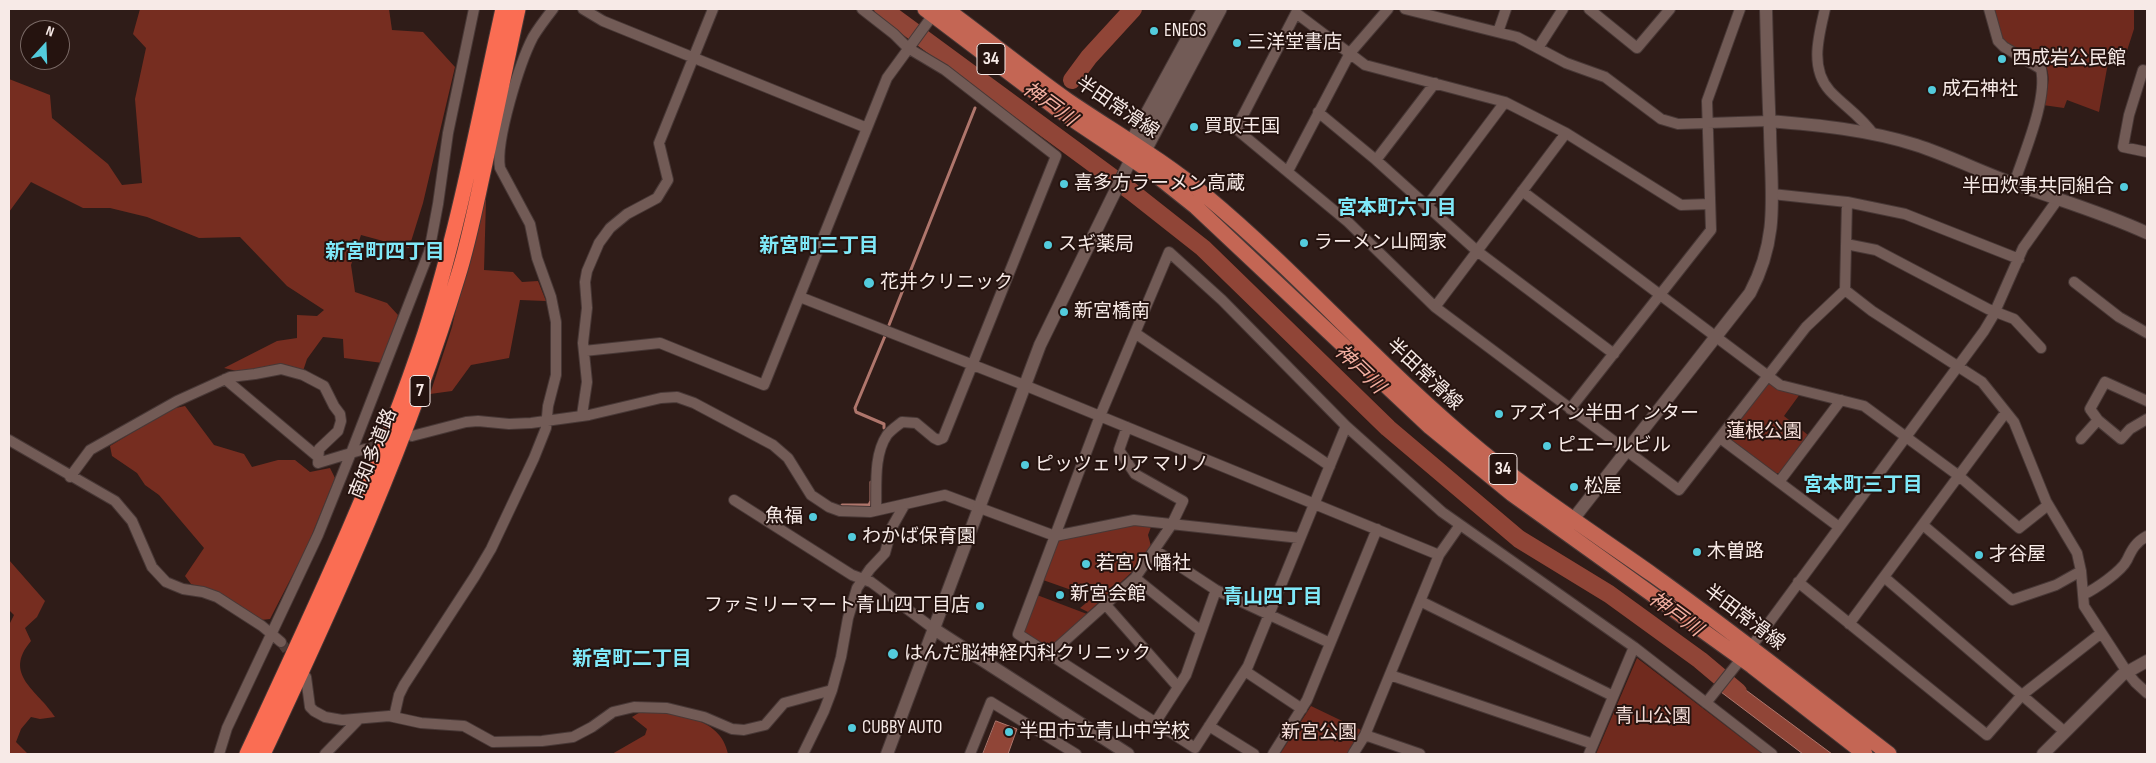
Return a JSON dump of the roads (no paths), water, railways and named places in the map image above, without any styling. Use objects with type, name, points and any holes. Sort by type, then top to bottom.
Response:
[{"type":"highway","name":"南知多道路","points":[[247,754],[317,603],[371,478],[400,404],[425,332],[457,215],[503,9]]},
{"type":"highway","name":"南知多道路","points":[[263,754],[382,488],[440,336],[459,274],[474,212],[518,9]]},
{"type":"main road","points":[[1138,147],[1204,9]]},
{"type":"main road","points":[[1131,159],[1219,9]]},
{"type":"main road","name":"半田常滑線","points":[[933,14],[1164,163],[1240,226],[1397,379],[1521,483],[1568,526]]},
{"type":"main road","name":"半田常滑線","points":[[933,14],[1057,110],[1157,176],[1232,238],[1430,427],[1512,494],[1654,576],[1741,659],[1865,754]]},
{"type":"main road","name":"半田常滑線","points":[[1741,659],[1888,754]]},
{"type":"street","points":[[218,754],[227,728],[318,534],[428,252],[436,218],[448,133],[474,9]]},
{"type":"street","points":[[394,717],[399,695],[404,685],[475,576],[491,548],[534,458],[546,428],[548,406],[556,375],[556,322],[551,297],[537,258],[530,224],[500,168],[498,159],[507,112],[516,79],[532,39],[553,9]]},
{"type":"street","points":[[583,9],[603,21],[866,128]]},
{"type":"street","points":[[582,415],[587,382],[583,339],[587,308],[585,277],[599,243],[610,228],[626,214],[658,198],[668,180],[659,143],[713,9]]},
{"type":"street","points":[[862,9],[909,46],[945,70],[1056,156],[943,438],[938,440],[934,438],[916,423],[902,422],[886,436],[877,470],[876,510]]},
{"type":"street","points":[[1288,171],[1350,53],[1388,9]]},
{"type":"street","points":[[1405,9],[1517,37],[1566,62],[1605,77],[1661,119],[1670,123],[1770,121],[1806,123],[1915,144],[2014,184],[2122,221],[2147,232]]},
{"type":"street","points":[[1498,32],[1506,9]]},
{"type":"street","points":[[1538,48],[1563,9]]},
{"type":"street","points":[[1589,9],[1637,48],[1670,9]]},
{"type":"street","points":[[1570,409],[1711,230],[1706,101],[1740,9]]},
{"type":"street","points":[[1568,526],[1750,293],[1767,254],[1771,232],[1772,194],[1766,9]]},
{"type":"street","points":[[1826,9],[1817,45],[1820,75],[1829,90],[1863,120],[1874,135]]},
{"type":"street","points":[[1989,9],[1998,41],[2004,47],[2041,69],[2044,79],[2040,105],[2014,184]]},
{"type":"street","points":[[1710,204],[1681,205],[1566,133],[1505,102],[1365,64],[1296,13],[1236,129],[1348,222],[1435,307],[1678,490],[1806,327],[1845,290],[1847,202]]},
{"type":"street","points":[[584,351],[660,343],[764,385],[886,78],[933,14]]},
{"type":"street","points":[[2147,71],[2143,70],[2129,115],[2122,147],[2147,152]]},
{"type":"street","points":[[1376,160],[1435,83]]},
{"type":"street","points":[[1427,206],[1505,102]]},
{"type":"street","points":[[1318,112],[1376,160],[1477,251],[1614,354]]},
{"type":"street","points":[[1435,307],[1566,133]]},
{"type":"street","points":[[886,754],[1040,345],[1131,159]]},
{"type":"street","points":[[1522,191],[1780,385],[1864,406],[1959,476],[2019,528],[2048,505]]},
{"type":"street","points":[[1772,194],[1847,202],[1905,214],[2018,259]]},
{"type":"street","points":[[1709,699],[1741,659],[1958,366],[1995,311],[2018,259],[2032,235],[2058,199]]},
{"type":"street","points":[[1846,244],[1876,250],[2014,319],[2041,348]]},
{"type":"street","points":[[1346,426],[1245,672],[1195,748],[1018,634],[1100,416],[1169,252],[1222,300],[1346,426],[1442,512],[1709,699],[1772,754]]},
{"type":"street","points":[[2074,282],[2119,317],[2147,333]]},
{"type":"street","points":[[1845,290],[1872,311],[1982,382],[2014,422],[2048,505],[2077,553],[2081,571],[2084,606],[2100,634],[2134,682],[2147,692]]},
{"type":"street","points":[[800,297],[1024,385],[1439,555]]},
{"type":"street","points":[[1135,333],[1330,466]]},
{"type":"street","points":[[70,477],[90,450],[177,402],[225,379],[281,369],[304,375],[324,386],[340,414],[341,421],[334,436],[323,443],[319,449],[318,463],[365,449]]},
{"type":"street","points":[[225,379],[318,457]]},
{"type":"street","points":[[2147,415],[2147,399],[2105,382],[2090,409],[2098,420],[2121,438],[2130,429],[2147,419]]},
{"type":"street","points":[[412,436],[466,422],[478,421],[509,424],[547,420],[582,415],[668,397],[685,399],[773,445],[788,458],[805,486],[820,502],[840,511],[876,510],[945,495],[1055,536],[1134,520],[1300,538]]},
{"type":"street","points":[[1779,482],[1841,400]]},
{"type":"street","points":[[1850,624],[2006,412]]},
{"type":"street","points":[[2081,439],[2098,420]]},
{"type":"street","points":[[1050,654],[1135,578],[1172,524],[1183,501],[1136,474],[1119,450],[1127,427]]},
{"type":"street","points":[[1720,438],[1839,527]]},
{"type":"street","points":[[9,440],[70,477],[101,491],[115,501],[132,521],[152,567],[166,582],[182,589],[202,592],[217,597],[281,642]]},
{"type":"street","points":[[734,500],[852,576],[871,582],[934,629],[1128,754]]},
{"type":"street","points":[[803,754],[824,712],[832,690],[841,657],[848,618],[857,588],[863,578],[885,553],[892,528],[905,504]]},
{"type":"street","points":[[1353,754],[1365,736],[1439,555],[1460,525]]},
{"type":"street","points":[[1924,525],[2012,600],[2056,585],[2081,571]]},
{"type":"street","points":[[1273,754],[1302,709],[1377,530]]},
{"type":"street","points":[[2083,596],[2112,576],[2127,560],[2132,549],[2147,536]]},
{"type":"street","points":[[1155,550],[1216,590],[1330,643]]},
{"type":"street","points":[[1884,577],[2065,732]]},
{"type":"street","points":[[1135,578],[1201,631]]},
{"type":"street","points":[[1798,582],[1987,735],[2022,695],[2100,634]]},
{"type":"street","points":[[1156,723],[1186,675],[1216,590]]},
{"type":"street","points":[[1420,601],[1613,696]]},
{"type":"street","points":[[1105,604],[1178,688]]},
{"type":"street","points":[[1589,754],[1634,647]]},
{"type":"street","points":[[2043,754],[2127,672],[2147,661]]},
{"type":"street","points":[[1245,672],[1302,709]]},
{"type":"street","points":[[1390,675],[1593,744]]},
{"type":"street","points":[[306,677],[309,684],[309,703],[314,711],[334,719],[394,717],[421,723],[464,726],[493,742],[542,741],[573,737],[592,727],[613,712],[634,707],[667,708],[704,717],[732,729],[744,730],[765,725],[784,703],[832,690]]},
{"type":"street","points":[[970,754],[991,702],[1076,754]]},
{"type":"street","points":[[325,754],[359,719]]},
{"type":"street","points":[[1209,726],[1254,754]]},
{"type":"street","points":[[1365,736],[1420,754]]},
{"type":"waterway","name":"神戸川","points":[[883,9],[1132,192],[1203,248],[1388,428],[1519,539],[1609,594],[1700,660],[1738,692]]},
{"type":"waterway","points":[[1072,80],[1089,57],[1133,9]]},
{"type":"waterway","points":[[889,325],[975,108]]},
{"type":"waterway","points":[[884,428],[884,424],[856,412],[855,408],[885,336]]},
{"type":"waterway","points":[[842,505],[869,505],[871,501],[871,482]]},
{"type":"tunnel","points":[[365,449],[388,442]]},
{"type":"tunnel","points":[[281,642],[295,661]]},
{"type":"place","name":"ENEOS","points":[[1154,31]]},
{"type":"place","name":"三洋堂書店","points":[[1237,43]]},
{"type":"place","name":"西成岩公民館","points":[[2002,59]]},
{"type":"place","name":"成石神社","points":[[1932,90]]},
{"type":"place","name":"買取王国","points":[[1194,127]]},
{"type":"place","name":"喜多方ラーメン高蔵","points":[[1064,184]]},
{"type":"place","name":"半田炊事共同組合","points":[[2124,187]]},
{"type":"place","name":"ラーメン山岡家","points":[[1304,243]]},
{"type":"place","name":"スギ薬局","points":[[1048,245]]},
{"type":"place","name":"花井クリニック","points":[[869,283]]},
{"type":"place","name":"新宮橋南","points":[[1064,312]]},
{"type":"place","name":"アズイン半田インター","points":[[1499,414]]},
{"type":"place","name":"ピエールビル","points":[[1547,446]]},
{"type":"place","name":"ピッツェリア マリノ","points":[[1025,465]]},
{"type":"place","name":"松屋","points":[[1574,487]]},
{"type":"place","name":"魚福","points":[[813,517]]},
{"type":"place","name":"わかば保育園","points":[[852,537]]},
{"type":"place","name":"木曽路","points":[[1697,552]]},
{"type":"place","name":"才谷屋","points":[[1979,555]]},
{"type":"place","name":"若宮八幡社","points":[[1086,564]]},
{"type":"place","name":"新宮会館","points":[[1060,595]]},
{"type":"place","name":"ファミリーマート青山四丁目店","points":[[980,606]]},
{"type":"place","name":"はんだ脳神経内科クリニック","points":[[893,654]]},
{"type":"place","name":"CUBBY AUTO","points":[[852,728]]},
{"type":"place","name":"半田市立青山中学校","points":[[1009,732]]},
{"type":"district","name":"宮本町六丁目","points":[[1397,209]]},
{"type":"district","name":"新宮町三丁目","points":[[819,247]]},
{"type":"district","name":"新宮町四丁目","points":[[385,253]]},
{"type":"district","name":"宮本町三丁目","points":[[1863,486]]},
{"type":"district","name":"青山四丁目","points":[[1273,598]]},
{"type":"district","name":"新宮町二丁目","points":[[632,660]]},
{"type":"park label","name":"蓮根公園","points":[[1764,432]]},
{"type":"park label","name":"青山公園","points":[[1653,717]]},
{"type":"park label","name":"新宮公園","points":[[1319,733]]}]
